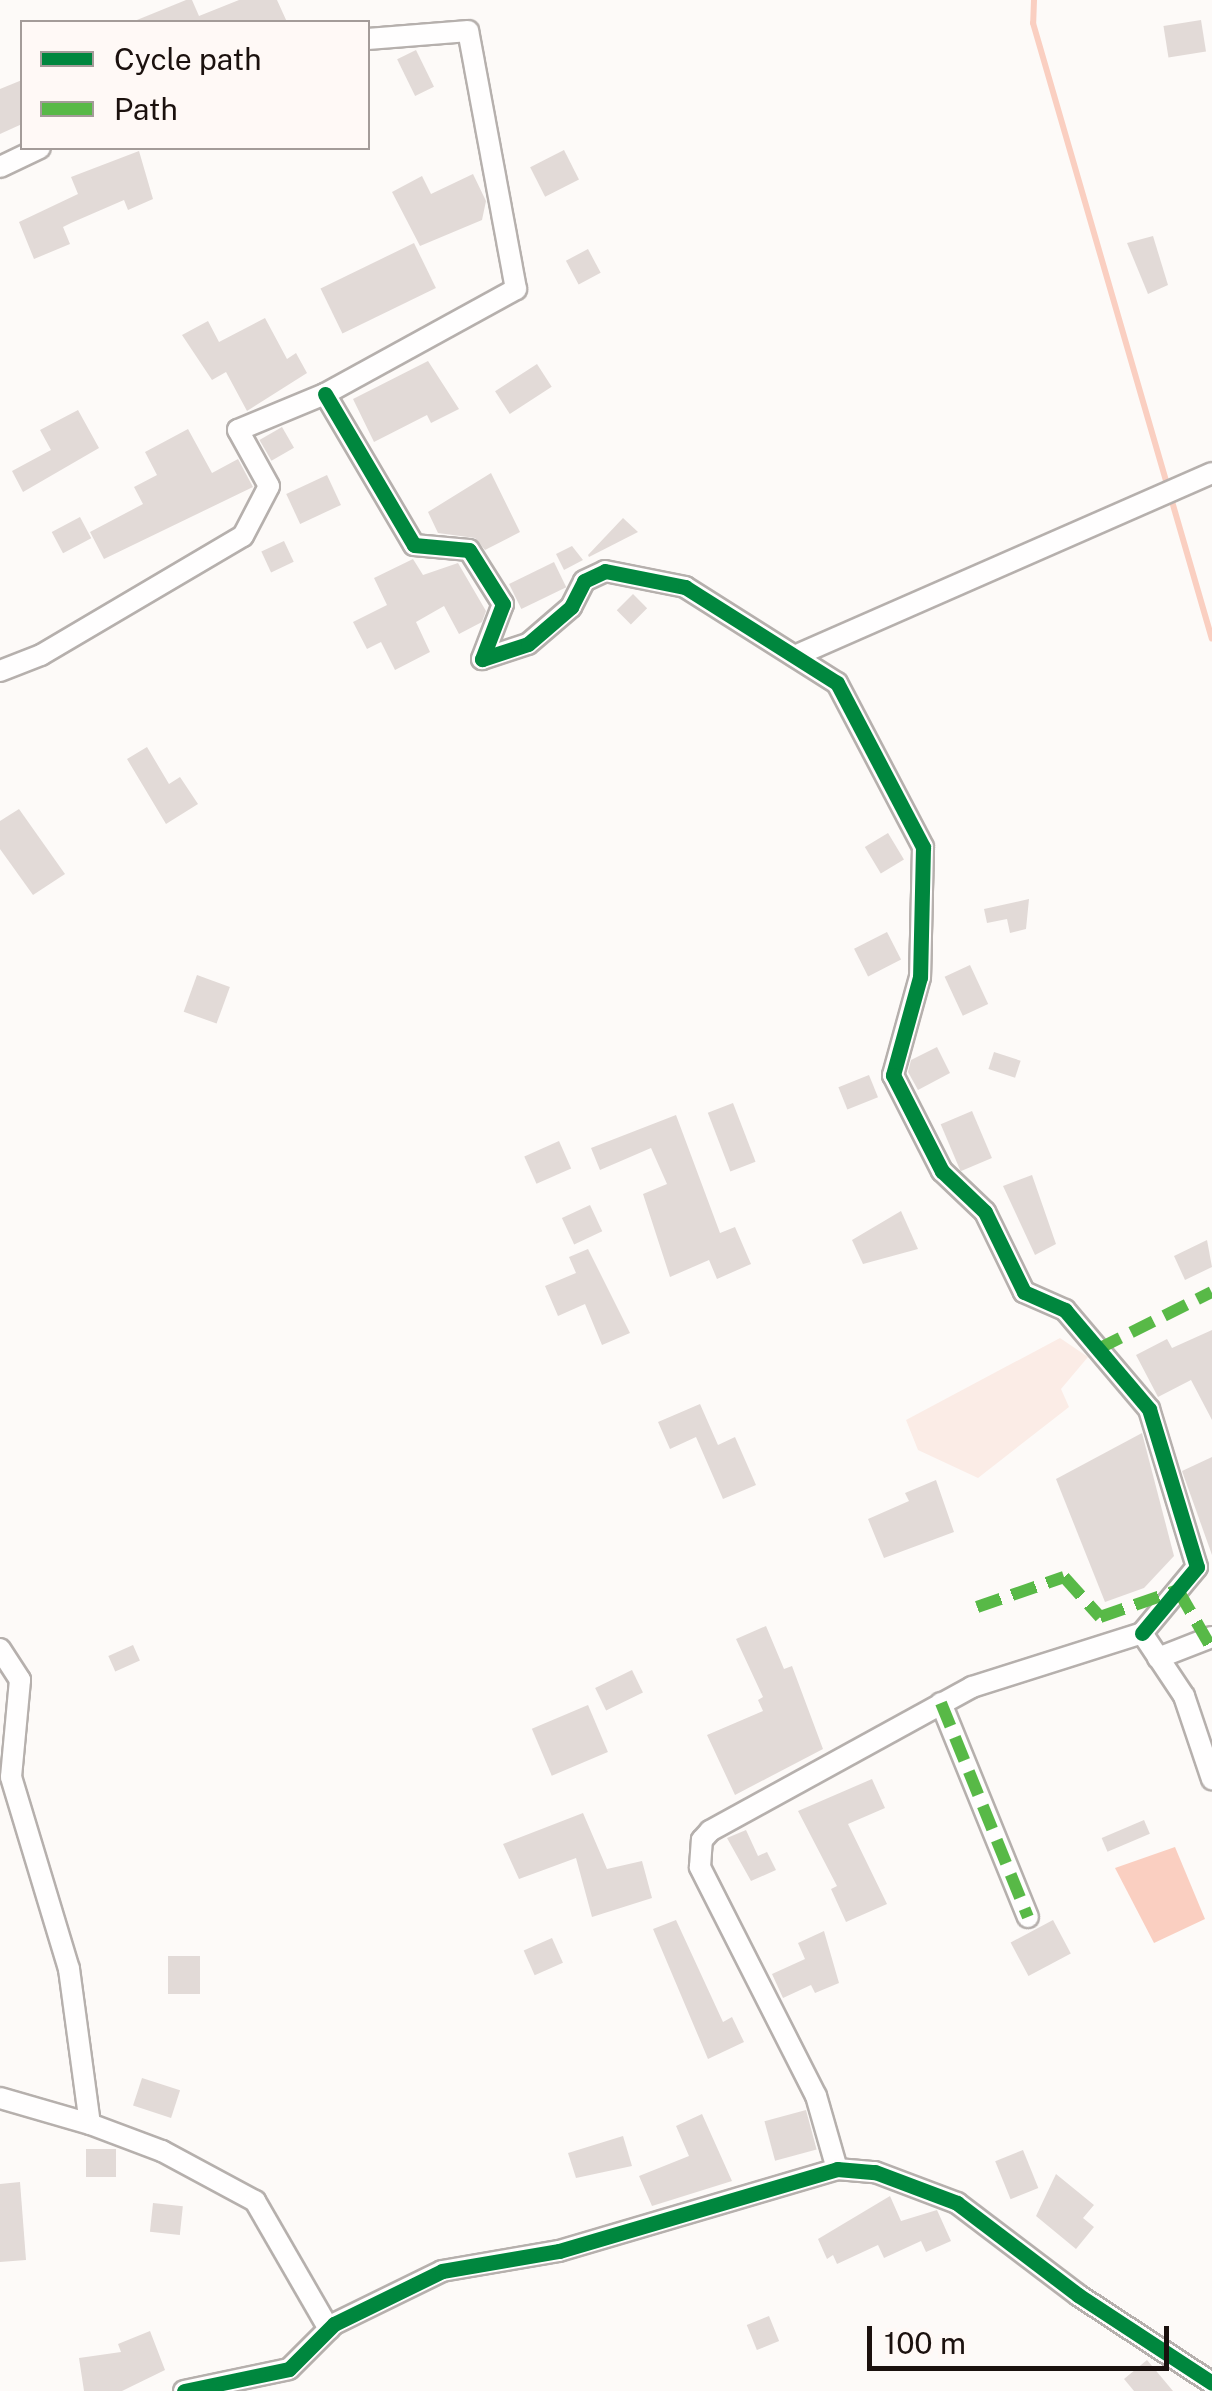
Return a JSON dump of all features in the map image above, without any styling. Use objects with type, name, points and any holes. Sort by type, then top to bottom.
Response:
[{"type":"street","points":[[0,671],[42,655],[243,536],[269,486],[238,430],[324,394],[516,289],[468,31],[370,40]]},
{"type":"street","points":[[0,167],[36,150]]},
{"type":"street","points":[[324,394],[414,545],[468,550],[503,604],[482,659],[528,644],[571,607],[584,580],[605,571],[685,587],[837,683],[923,847],[920,976],[894,1075],[942,1171],[985,1212],[1024,1292],[1065,1310],[1149,1409],[1197,1567],[1142,1633],[1004,1674],[940,1703],[721,1824],[702,1840],[698,1854],[816,2096],[837,2169]]},
{"type":"street","points":[[795,656],[1212,473]]},
{"type":"street","points":[[1142,1633],[1184,1696],[1212,1780]]},
{"type":"street","points":[[1158,1658],[1212,1636]]},
{"type":"street","points":[[0,1649],[20,1680],[11,1776],[69,1969],[90,2124]]},
{"type":"street","points":[[940,1703],[1028,1917]]},
{"type":"street","points":[[0,2098],[90,2124],[162,2151],[255,2201],[329,2329]]},
{"type":"street","points":[[184,2391],[289,2369],[329,2329],[442,2272],[559,2251],[837,2169],[875,2172],[957,2203],[1078,2295],[1212,2383]]},
{"type":"shaded area","points":[[1060,1338],[1088,1357],[1061,1389],[1069,1407],[978,1478],[918,1450],[906,1420]]},
{"type":"shaded area","points":[[1175,1847],[1205,1919],[1154,1943],[1115,1868]]},
{"type":"building","points":[[186,0],[192,0],[199,16],[239,0],[277,0],[286,20],[137,20]]},
{"type":"building","points":[[1201,20],[1206,52],[1168,58],[1163,26]]},
{"type":"building","points":[[416,50],[434,87],[415,96],[397,59]]},
{"type":"building","points":[[20,81],[20,125],[0,134],[0,89]]},
{"type":"building","points":[[564,150],[579,179],[545,197],[530,167]]},
{"type":"building","points":[[139,151],[153,199],[128,210],[124,200],[63,227],[70,244],[34,259],[19,222],[78,194],[71,177]]},
{"type":"building","points":[[473,174],[486,201],[482,220],[420,246],[392,192],[422,176],[431,194]]},
{"type":"building","points":[[1153,236],[1168,285],[1148,294],[1127,243]]},
{"type":"building","points":[[414,243],[436,288],[342,334],[321,289]]},
{"type":"building","points":[[588,249],[601,273],[579,285],[566,261]]},
{"type":"building","points":[[265,318],[287,359],[296,353],[307,373],[247,411],[226,372],[212,380],[182,335],[208,321],[219,342]]},
{"type":"building","points":[[428,361],[459,409],[431,423],[427,415],[374,442],[353,399]]},
{"type":"building","points":[[537,364],[552,387],[510,414],[495,391]]},
{"type":"building","points":[[78,410],[99,448],[23,492],[12,471],[51,450],[40,430]]},
{"type":"building","points":[[282,427],[294,448],[271,461],[259,440]]},
{"type":"building","points":[[188,429],[212,473],[238,459],[253,487],[104,559],[90,532],[143,504],[134,487],[157,475],[145,452]]},
{"type":"building","points":[[491,473],[520,532],[485,550],[475,538],[438,533],[428,512]]},
{"type":"building","points":[[327,475],[341,505],[300,524],[286,494]]},
{"type":"building","points":[[80,517],[91,538],[63,553],[52,532]]},
{"type":"building","points":[[623,518],[638,532],[589,557],[588,555]]},
{"type":"building","points":[[284,541],[294,562],[271,572],[261,552]]},
{"type":"building","points":[[572,546],[583,560],[564,570],[556,554]]},
{"type":"building","points":[[413,559],[423,575],[458,563],[486,611],[482,622],[459,634],[444,606],[416,622],[430,652],[395,670],[381,642],[367,649],[353,622],[387,605],[374,578]]},
{"type":"building","points":[[554,562],[566,587],[521,609],[509,584]]},
{"type":"building","points":[[633,594],[647,608],[631,624],[617,610]]},
{"type":"building","points":[[147,747],[169,784],[180,777],[198,804],[166,824],[127,759]]},
{"type":"building","points":[[19,809],[65,874],[33,895],[0,849],[0,821]]},
{"type":"building","points":[[888,833],[904,860],[881,873],[865,847]]},
{"type":"building","points":[[1029,899],[1026,929],[1010,933],[1007,919],[987,923],[984,909]]},
{"type":"building","points":[[887,932],[901,960],[868,976],[854,949]]},
{"type":"building","points":[[970,965],[988,1004],[963,1016],[945,977]]},
{"type":"building","points":[[197,975],[230,987],[217,1024],[184,1012]]},
{"type":"building","points":[[937,1047],[950,1073],[918,1090],[908,1072],[911,1060]]},
{"type":"building","points":[[994,1052],[1021,1061],[1015,1078],[988,1069]]},
{"type":"building","points":[[869,1075],[878,1097],[847,1110],[838,1087]]},
{"type":"building","points":[[733,1103],[756,1162],[730,1171],[708,1113]]},
{"type":"building","points":[[972,1111],[992,1158],[961,1171],[941,1124]]},
{"type":"building","points":[[676,1115],[720,1233],[735,1227],[751,1264],[717,1279],[709,1260],[670,1277],[643,1194],[667,1184],[651,1148],[600,1170],[591,1148]]},
{"type":"building","points":[[559,1141],[571,1168],[536,1184],[524,1156]]},
{"type":"building","points":[[1032,1175],[1056,1244],[1035,1255],[1003,1186]]},
{"type":"building","points":[[590,1205],[602,1231],[574,1244],[562,1218]]},
{"type":"building","points":[[901,1211],[918,1249],[863,1264],[852,1240]]},
{"type":"building","points":[[1207,1240],[1212,1267],[1185,1280],[1174,1256]]},
{"type":"building","points":[[588,1249],[630,1333],[602,1345],[585,1304],[558,1316],[545,1286],[576,1273],[569,1257]]},
{"type":"building","points":[[1212,1330],[1212,1420],[1191,1380],[1158,1397],[1136,1355],[1167,1339],[1172,1348]]},
{"type":"building","points":[[700,1404],[718,1445],[735,1437],[756,1485],[723,1499],[696,1437],[670,1449],[658,1422]]},
{"type":"building","points":[[1142,1433],[1174,1556],[1144,1588],[1105,1602],[1056,1479]]},
{"type":"building","points":[[1212,1457],[1212,1555],[1182,1471]]},
{"type":"building","points":[[936,1480],[954,1532],[884,1558],[868,1519],[909,1501],[905,1493]]},
{"type":"building","points":[[766,1626],[784,1669],[792,1666],[823,1749],[735,1795],[707,1735],[763,1711],[758,1700],[763,1697],[736,1639]]},
{"type":"building","points":[[133,1645],[140,1661],[115,1672],[108,1656]]},
{"type":"building","points":[[632,1670],[643,1692],[606,1710],[595,1688]]},
{"type":"building","points":[[588,1705],[608,1752],[552,1776],[532,1729]]},
{"type":"building","points":[[872,1779],[885,1808],[848,1824],[887,1904],[846,1922],[831,1889],[837,1886],[798,1811]]},
{"type":"building","points":[[583,1813],[607,1869],[642,1861],[652,1898],[592,1917],[576,1858],[519,1879],[503,1844]]},
{"type":"building","points":[[1144,1820],[1150,1834],[1108,1852],[1102,1838]]},
{"type":"building","points":[[746,1830],[758,1856],[767,1852],[776,1870],[751,1881],[727,1838]]},
{"type":"building","points":[[676,1920],[723,2022],[732,2017],[744,2042],[708,2059],[653,1929]]},
{"type":"building","points":[[1053,1920],[1071,1954],[1028,1976],[1011,1943]]},
{"type":"building","points":[[824,1931],[839,1983],[815,1993],[811,1985],[783,1998],[772,1974],[805,1959],[798,1943]]},
{"type":"building","points":[[552,1938],[563,1963],[535,1975],[524,1951]]},
{"type":"building","points":[[168,1956],[200,1956],[200,1994],[168,1994]]},
{"type":"building","points":[[142,2078],[180,2090],[171,2118],[133,2106]]},
{"type":"building","points":[[806,2110],[817,2150],[775,2161],[764,2121]]},
{"type":"building","points":[[702,2114],[732,2181],[652,2206],[639,2176],[689,2156],[676,2126]]},
{"type":"building","points":[[623,2136],[632,2166],[576,2178],[568,2153]]},
{"type":"building","points":[[86,2149],[116,2149],[116,2177],[86,2177]]},
{"type":"building","points":[[1023,2150],[1038,2188],[1011,2199],[995,2161]]},
{"type":"building","points":[[1056,2174],[1094,2205],[1083,2218],[1094,2227],[1076,2249],[1036,2216]]},
{"type":"building","points":[[20,2182],[26,2260],[0,2262],[0,2184]]},
{"type":"building","points":[[890,2196],[901,2221],[937,2210],[951,2241],[926,2252],[921,2241],[884,2258],[878,2245],[837,2264],[833,2255],[827,2259],[818,2239]]},
{"type":"building","points":[[153,2203],[183,2206],[180,2235],[150,2232]]},
{"type":"building","points":[[769,2316],[779,2341],[757,2350],[747,2325]]},
{"type":"building","points":[[150,2331],[165,2370],[122,2391],[84,2391],[79,2358],[121,2352],[118,2344]]},
{"type":"building","points":[[1147,2360],[1173,2391],[1134,2391],[1124,2379]]},
{"type":"waterway","points":[[1034,0],[1033,23],[1212,639]]},
{"type":"marked path","points":[[1098,1349],[1212,1292]]},
{"type":"marked path","points":[[977,1607],[1064,1577],[1100,1617],[1178,1590],[1212,1649]]},
{"type":"marked path","points":[[941,1703],[1028,1917]]},
{"type":"cycle path","points":[[325,394],[414,545],[469,550],[503,604],[482,659],[528,644],[571,607],[584,581],[605,571],[685,587],[837,683],[923,847],[920,977],[893,1075],[942,1171],[985,1212],[1024,1292],[1065,1310],[1149,1409],[1197,1567],[1142,1633]]},
{"type":"cycle path","points":[[184,2391],[289,2369],[334,2324],[442,2271],[559,2251],[837,2169],[875,2172],[957,2203],[1078,2295],[1212,2383]]}]
